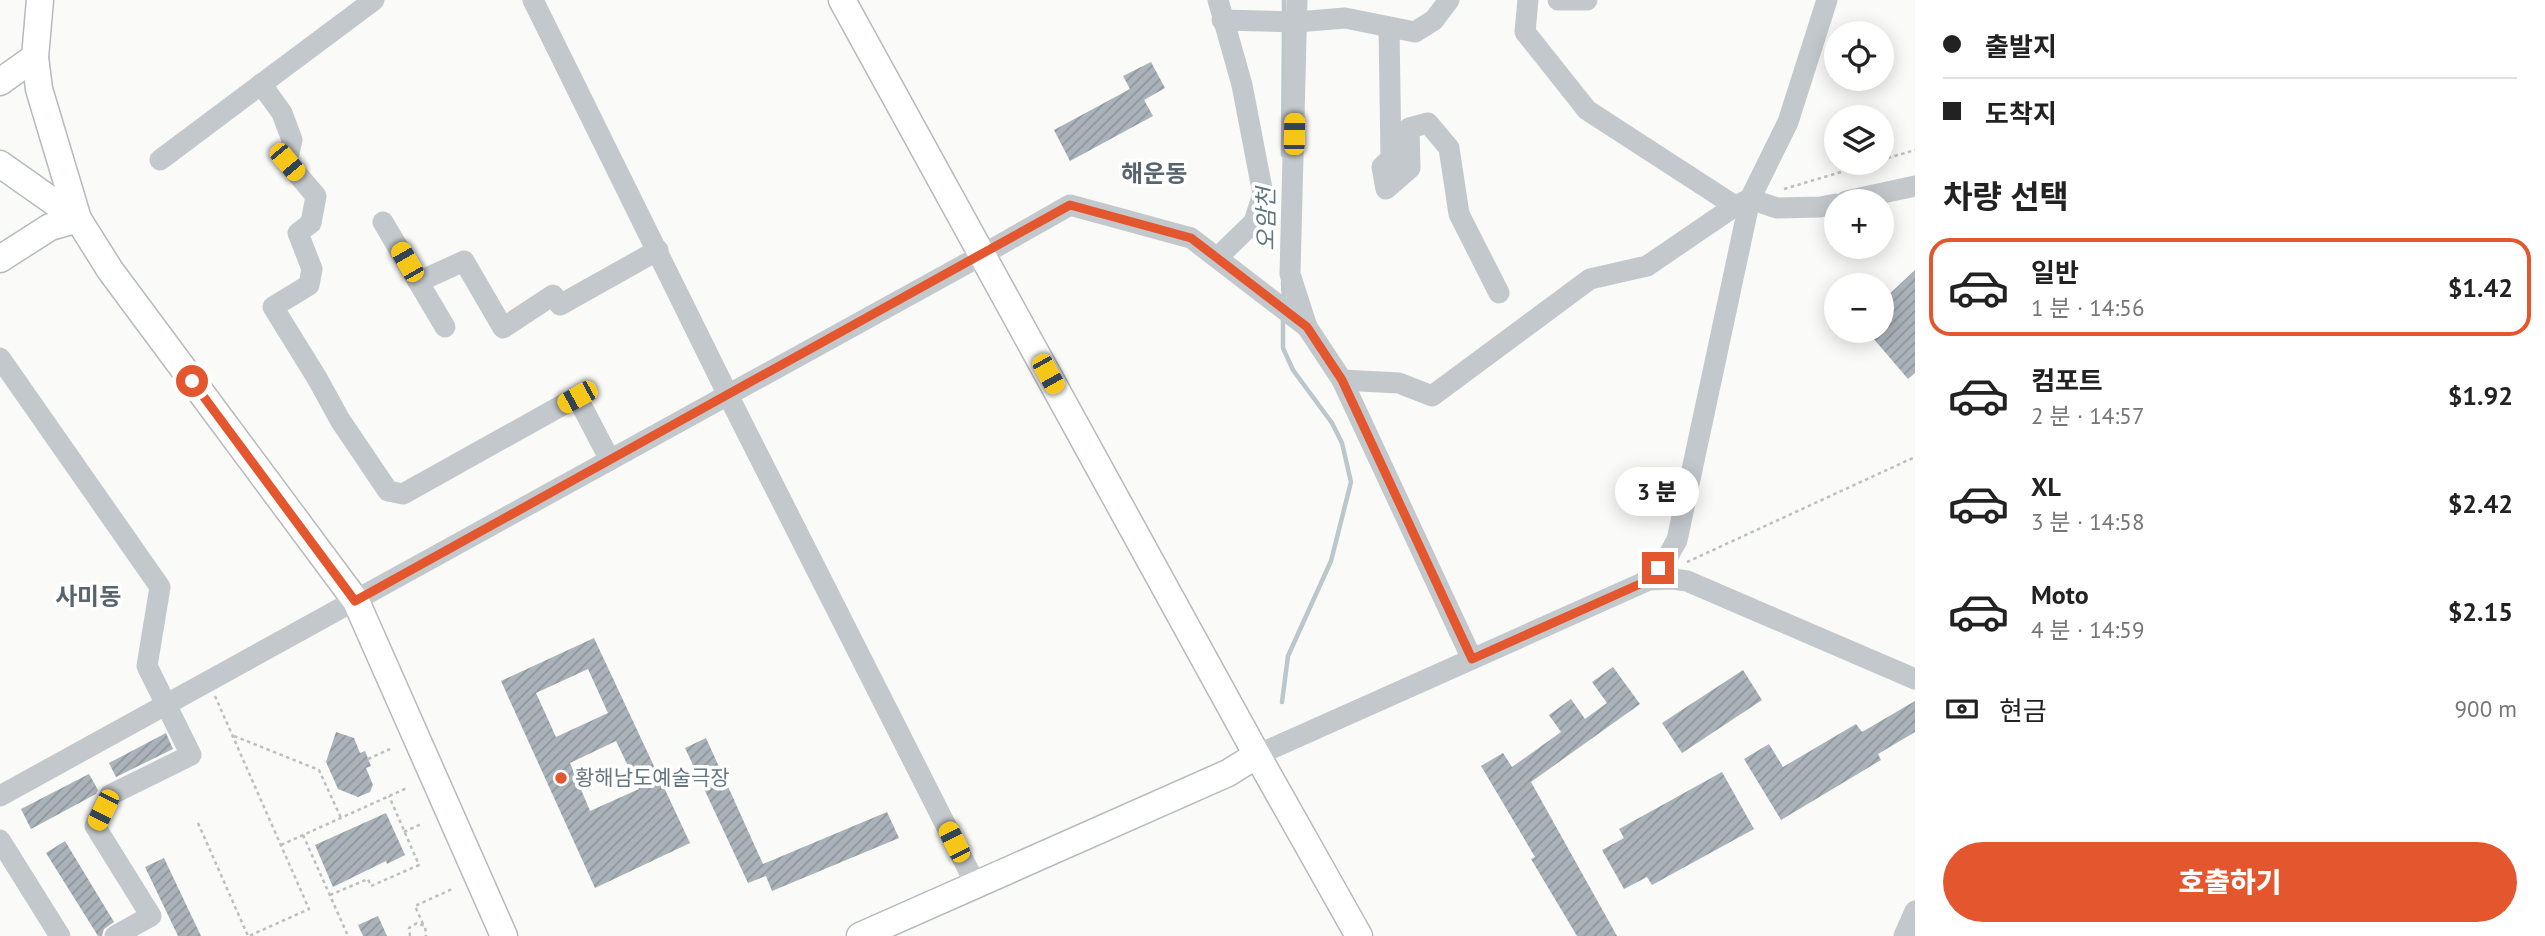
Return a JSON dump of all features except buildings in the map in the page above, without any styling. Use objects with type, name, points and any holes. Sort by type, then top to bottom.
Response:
[{"type":"main road","points":[[40,0],[35,57],[42,102],[78,219],[110,270],[355,601],[504,936]]},
{"type":"main road","points":[[842,0],[1359,936]]},
{"type":"main road","points":[[0,82],[35,57]]},
{"type":"main road","points":[[0,164],[78,219]]},
{"type":"main road","points":[[0,259],[50,227],[78,219]]},
{"type":"main road","points":[[860,936],[1228,773],[1257,755]]},
{"type":"street","points":[[160,160],[374,0]]},
{"type":"street","points":[[533,0],[728,395],[976,885]]},
{"type":"street","points":[[1297,0],[1288,22],[1290,274],[1300,322]]},
{"type":"street","points":[[1217,258],[1254,222],[1263,194],[1242,85],[1220,10],[1288,22],[1345,18],[1360,10],[1389,27],[1415,32],[1434,20],[1449,0]]},
{"type":"street","points":[[1528,0],[1525,32],[1587,110],[1743,202],[1777,208],[1824,206]]},
{"type":"street","points":[[1558,0],[1587,0]]},
{"type":"street","points":[[1649,580],[1677,540],[1743,202],[1788,122],[1823,2]]},
{"type":"street","points":[[1389,27],[1391,158],[1382,167],[1386,189],[1410,168],[1409,128],[1428,123],[1449,148],[1459,214],[1499,293]]},
{"type":"street","points":[[261,84],[282,113],[289,131],[292,140],[287,162],[316,196],[311,223],[298,233],[312,270],[309,285],[273,307],[340,420],[388,491],[403,494],[577,397],[610,460]]},
{"type":"street","points":[[1894,191],[1915,186]]},
{"type":"street","points":[[1342,380],[1399,383],[1432,396],[1590,279],[1647,266],[1743,202]]},
{"type":"street","points":[[0,796],[1070,205],[1191,238],[1300,322],[1342,380],[1472,659]]},
{"type":"street","points":[[383,222],[445,327]]},
{"type":"street","points":[[418,282],[464,261],[503,328],[553,295],[560,304],[657,250]]},
{"type":"street","points":[[0,358],[160,587],[147,666],[191,755],[110,795],[95,825],[151,916],[115,936]]},
{"type":"street","points":[[1257,755],[1649,580],[1687,581],[1915,679]]},
{"type":"street","points":[[0,840],[60,936]]},
{"type":"street","points":[[1904,936],[1915,911]]},
{"type":"path","points":[[1894,156],[1915,150]]},
{"type":"path","points":[[1743,202],[1832,175]]},
{"type":"path","points":[[1687,562],[1915,457]]},
{"type":"path","points":[[198,823],[248,936],[310,909],[215,696]]},
{"type":"path","points":[[233,735],[320,770],[341,818]]},
{"type":"path","points":[[368,759],[390,749]]},
{"type":"path","points":[[281,845],[407,788]]},
{"type":"path","points":[[330,895],[368,879],[371,886],[419,866],[389,796]]},
{"type":"path","points":[[404,832],[423,823]]},
{"type":"path","points":[[303,835],[348,936]]},
{"type":"path","points":[[426,936],[427,928],[415,906],[452,889]]},
{"type":"path","points":[[410,936],[411,925],[423,924]]},
{"type":"waterway","name":"오암천","points":[[1284,0],[1284,15]]},
{"type":"waterway","name":"오암천","points":[[1283,155],[1284,27]]},
{"type":"waterway","name":"오암천","points":[[1283,282],[1284,302]]},
{"type":"waterway","name":"오암천","points":[[1282,702],[1288,656],[1331,561],[1351,482],[1342,443],[1332,423],[1293,370],[1283,348],[1283,317]]},
{"type":"place","name":"황해남도예술극장","points":[[561,778]]},
{"type":"district","name":"해운동","points":[[1154,174]]},
{"type":"district","name":"사미동","points":[[88,597]]},
{"type":"route","points":[[192,381],[355,601],[1070,205],[1191,238],[1307,327],[1342,380],[1472,659],[1649,580],[1658,568]]}]
